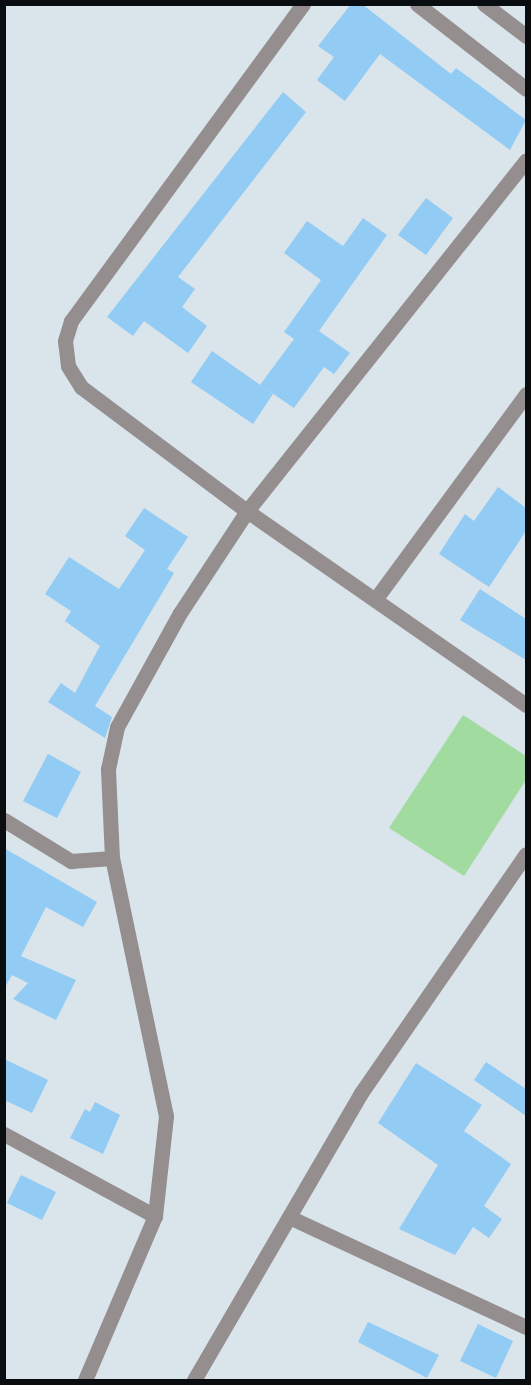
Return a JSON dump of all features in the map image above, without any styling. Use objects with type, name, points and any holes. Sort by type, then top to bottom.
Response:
[{"type":"street","points":[[303,4],[71,321],[65,341],[68,366],[81,387],[247,511],[377,597],[526,705]]},
{"type":"street","points":[[417,4],[526,89]]},
{"type":"street","points":[[484,4],[526,36]]},
{"type":"street","points":[[85,1380],[155,1216],[166,1116],[112,858],[108,769],[117,727],[180,613],[247,511],[526,160]]},
{"type":"street","points":[[377,597],[526,394]]},
{"type":"street","points":[[4,820],[70,861],[112,858]]},
{"type":"street","points":[[194,1380],[361,1093],[526,855]]},
{"type":"street","points":[[4,1134],[155,1216]]},
{"type":"street","points":[[289,1217],[526,1327]]},
{"type":"green space","points":[[463,715],[526,756],[526,780],[464,876],[389,828]]},
{"type":"building","points":[[351,4],[362,4],[451,74],[456,68],[526,120],[510,150],[380,54],[345,101],[317,80],[334,57],[318,46]]},
{"type":"building","points":[[283,92],[306,112],[178,277],[195,289],[182,307],[207,326],[188,353],[144,321],[133,336],[107,317]]},
{"type":"building","points":[[426,198],[453,218],[426,255],[398,235]]},
{"type":"building","points":[[363,218],[387,235],[319,331],[350,353],[334,374],[324,367],[294,408],[260,385],[294,339],[284,332],[321,280],[284,253],[307,221],[343,246]]},
{"type":"building","points":[[212,351],[273,394],[253,424],[191,382]]},
{"type":"building","points":[[498,487],[526,508],[526,531],[489,587],[439,554],[465,514],[474,521]]},
{"type":"building","points":[[144,508],[188,537],[167,569],[174,573],[95,706],[112,717],[105,738],[48,702],[61,683],[75,693],[100,646],[65,621],[71,611],[45,594],[69,557],[119,589],[145,550],[125,536]]},
{"type":"building","points":[[480,589],[526,619],[526,660],[460,620]]},
{"type":"building","points":[[48,754],[81,772],[57,818],[23,801]]},
{"type":"building","points":[[4,848],[97,902],[83,927],[46,907],[21,956],[76,980],[56,1020],[13,999],[28,983],[12,975],[4,989]]},
{"type":"building","points":[[4,1059],[48,1080],[32,1113],[4,1100]]},
{"type":"building","points":[[486,1062],[526,1089],[526,1116],[474,1080]]},
{"type":"building","points":[[416,1063],[482,1105],[464,1131],[511,1164],[484,1206],[502,1219],[489,1238],[473,1227],[455,1255],[399,1229],[438,1165],[378,1123]]},
{"type":"building","points":[[95,1102],[120,1115],[103,1154],[70,1138],[85,1109],[90,1112]]},
{"type":"building","points":[[21,1175],[56,1192],[42,1220],[7,1203]]},
{"type":"building","points":[[368,1322],[439,1355],[427,1378],[358,1342]]},
{"type":"building","points":[[478,1324],[513,1341],[496,1378],[460,1361]]}]
